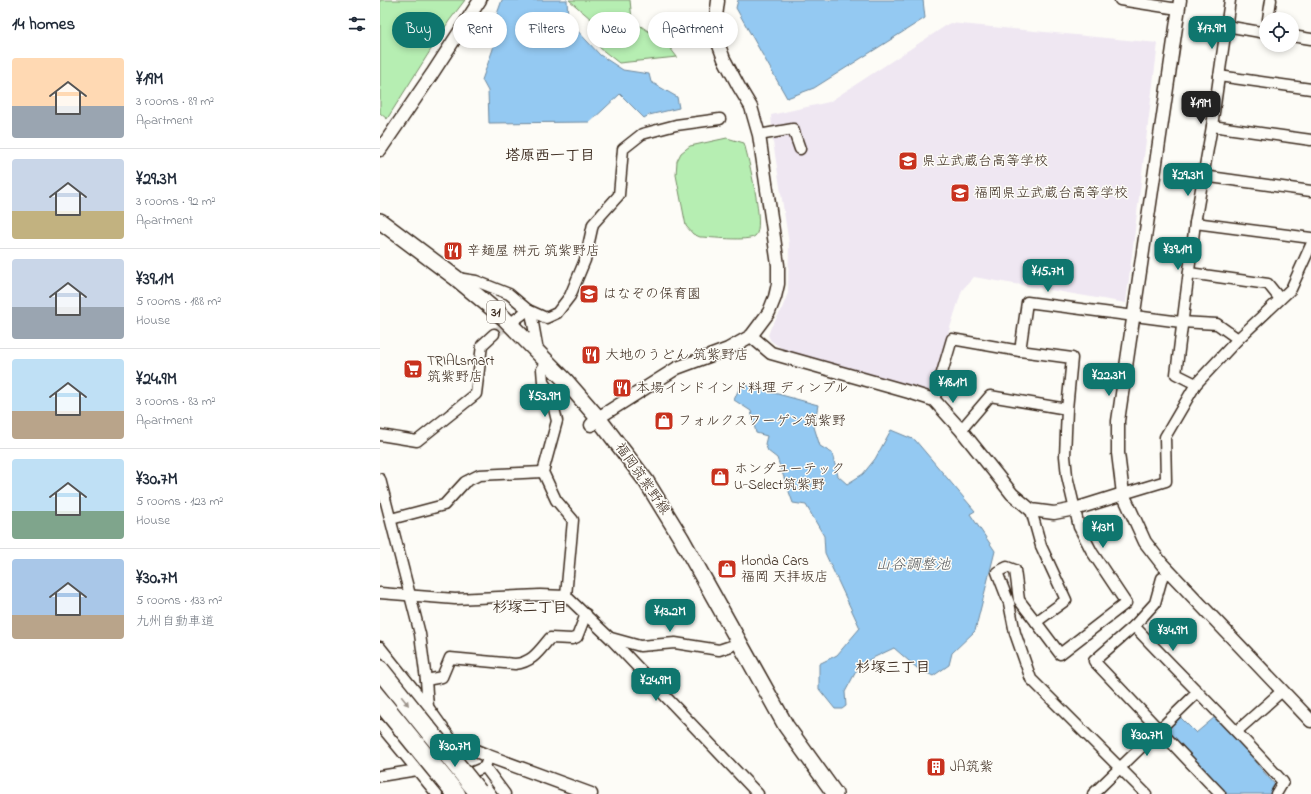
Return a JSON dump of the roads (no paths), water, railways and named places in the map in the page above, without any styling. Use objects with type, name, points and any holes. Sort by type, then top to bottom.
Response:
[{"type":"highway","points":[[380,670],[478,792]]},
{"type":"highway","points":[[380,701],[456,794]]},
{"type":"main road","name":"福岡筑紫野線","points":[[380,221],[456,278],[504,318],[565,380],[656,514],[675,545],[777,732],[822,794]]},
{"type":"main road","name":"福岡筑紫野線","points":[[380,234],[448,284],[496,324],[594,421],[650,488],[681,538],[786,726],[835,794]]},
{"type":"street","points":[[380,150],[432,74],[479,0]]},
{"type":"street","points":[[1126,0],[1179,5],[1118,421],[1118,453],[1123,494],[1145,542],[1162,564],[1311,721]]},
{"type":"street","points":[[1196,384],[1176,374],[1181,322],[1195,223],[1212,126],[1230,0]]},
{"type":"street","points":[[1269,12],[1271,0]]},
{"type":"street","points":[[594,421],[677,368],[728,349],[751,336],[768,312],[775,297],[778,284],[778,265],[758,135],[751,107],[738,87],[724,59],[714,32],[718,1]]},
{"type":"street","points":[[1226,26],[1259,31]]},
{"type":"street","points":[[1299,37],[1311,39]]},
{"type":"street","points":[[1219,76],[1311,89]]},
{"type":"street","points":[[456,278],[476,281],[510,294],[530,311],[546,318],[550,317],[561,309],[570,296],[585,260],[594,224],[619,195],[623,149],[642,134],[676,126],[720,119]]},
{"type":"street","points":[[1212,126],[1311,140]]},
{"type":"street","points":[[758,135],[793,129],[800,149]]},
{"type":"street","points":[[1203,176],[1311,191]]},
{"type":"street","points":[[1195,223],[1311,238]]},
{"type":"street","points":[[751,336],[771,353],[934,400],[961,430],[1012,494],[1031,510],[1054,513],[1075,509],[1166,481],[1165,436],[1196,384],[1238,340],[1291,289],[1311,245]]},
{"type":"street","points":[[1189,273],[1268,284],[1280,300]]},
{"type":"street","points":[[1020,352],[1027,302],[1181,322],[1217,324],[1238,340]]},
{"type":"street","points":[[516,319],[530,311]]},
{"type":"street","points":[[530,311],[538,351]]},
{"type":"street","points":[[380,435],[417,441],[476,394],[482,346],[494,334]]},
{"type":"street","points":[[934,400],[952,339],[1020,352],[1072,358],[1067,409],[1065,456],[1067,476],[1079,527],[1092,552],[1126,603],[1060,654],[1019,600],[1015,570],[1007,567],[997,572],[1009,603],[1015,633],[1031,679],[1146,794]]},
{"type":"street","points":[[542,369],[543,382],[550,392],[557,421],[543,472],[556,500],[573,520],[566,596]]},
{"type":"street","points":[[961,430],[990,396],[1067,409]]},
{"type":"street","points":[[391,519],[444,505],[466,482],[479,475],[543,472]]},
{"type":"street","points":[[380,478],[420,634],[428,707]]},
{"type":"street","points":[[1031,510],[1041,546],[1066,600],[1036,622]]},
{"type":"street","points":[[1162,578],[1155,603],[1134,626],[1094,662],[1220,794]]},
{"type":"street","points":[[380,593],[455,599],[540,595],[566,596],[610,638],[758,794]]},
{"type":"street","points":[[426,680],[442,677],[450,658],[515,664],[524,663],[533,658],[550,638],[576,637],[586,614]]},
{"type":"street","points":[[1134,626],[1197,693],[1237,731],[1283,782],[1276,794]]},
{"type":"street","points":[[610,638],[640,646],[675,644],[719,650],[731,646]]},
{"type":"street","points":[[380,647],[454,742]]},
{"type":"street","points":[[1237,731],[1282,691]]},
{"type":"street","points":[[1093,794],[1197,693]]},
{"type":"street","points":[[380,707],[454,742],[486,762],[591,794]]},
{"type":"street","points":[[380,725],[435,791],[486,762]]},
{"type":"street","points":[[486,762],[505,794]]},
{"type":"street","points":[[380,776],[418,770]]},
{"type":"water","points":[[502,0],[567,0],[568,12],[515,12],[515,48],[579,48],[579,32],[587,41],[587,48],[594,48],[600,55],[623,70],[649,74],[651,82],[677,97],[679,108],[649,115],[644,118],[620,94],[590,122],[489,123],[488,91],[482,80],[493,48],[507,48],[507,12],[498,12]]},
{"type":"water","points":[[738,0],[923,0],[925,18],[814,88],[787,98],[736,8]]},
{"type":"water","name":"山谷調整池","points":[[741,384],[818,405],[814,427],[820,446],[832,453],[838,476],[847,484],[863,474],[875,459],[891,430],[915,440],[975,511],[970,514],[995,551],[975,631],[952,653],[949,665],[933,676],[917,668],[894,648],[860,664],[845,692],[846,706],[842,709],[835,709],[819,689],[819,664],[837,655],[860,628],[825,553],[824,536],[806,505],[793,503],[777,458],[768,451],[765,444],[767,436],[756,433],[751,411],[734,400]]},
{"type":"water","points":[[1180,717],[1196,733],[1215,717],[1258,760],[1256,763],[1277,787],[1272,794],[1226,794],[1167,732],[1167,729]]},
{"type":"tunnel","points":[[494,334],[514,320]]},
{"type":"place","name":"県立武蔵台高等学校","points":[[908,161]]},
{"type":"place","name":"福岡県立武蔵台高等学校","points":[[960,193]]},
{"type":"place","name":"辛麺屋 桝元 筑紫野店","points":[[453,251]]},
{"type":"place","name":"はなぞの保育園","points":[[589,294]]},
{"type":"place","name":"大地のうどん 筑紫野店","points":[[591,355]]},
{"type":"place","name":"TRIALsmart 筑紫野店","points":[[413,369]]},
{"type":"place","name":"本場インドインド料理 ディンプル","points":[[622,388]]},
{"type":"place","name":"フォルクスワーゲン筑紫野","points":[[664,421]]},
{"type":"place","name":"ホンダユーテック U-Select筑紫野","points":[[720,477]]},
{"type":"place","name":"Honda Cars 福岡 天拝坂店","points":[[727,569]]},
{"type":"place","name":"JA筑紫","points":[[936,767]]},
{"type":"district","name":"塔原西一丁目","points":[[550,156]]},
{"type":"district","name":"杉塚二丁目","points":[[530,608]]},
{"type":"district","name":"杉塚三丁目","points":[[893,668]]}]
